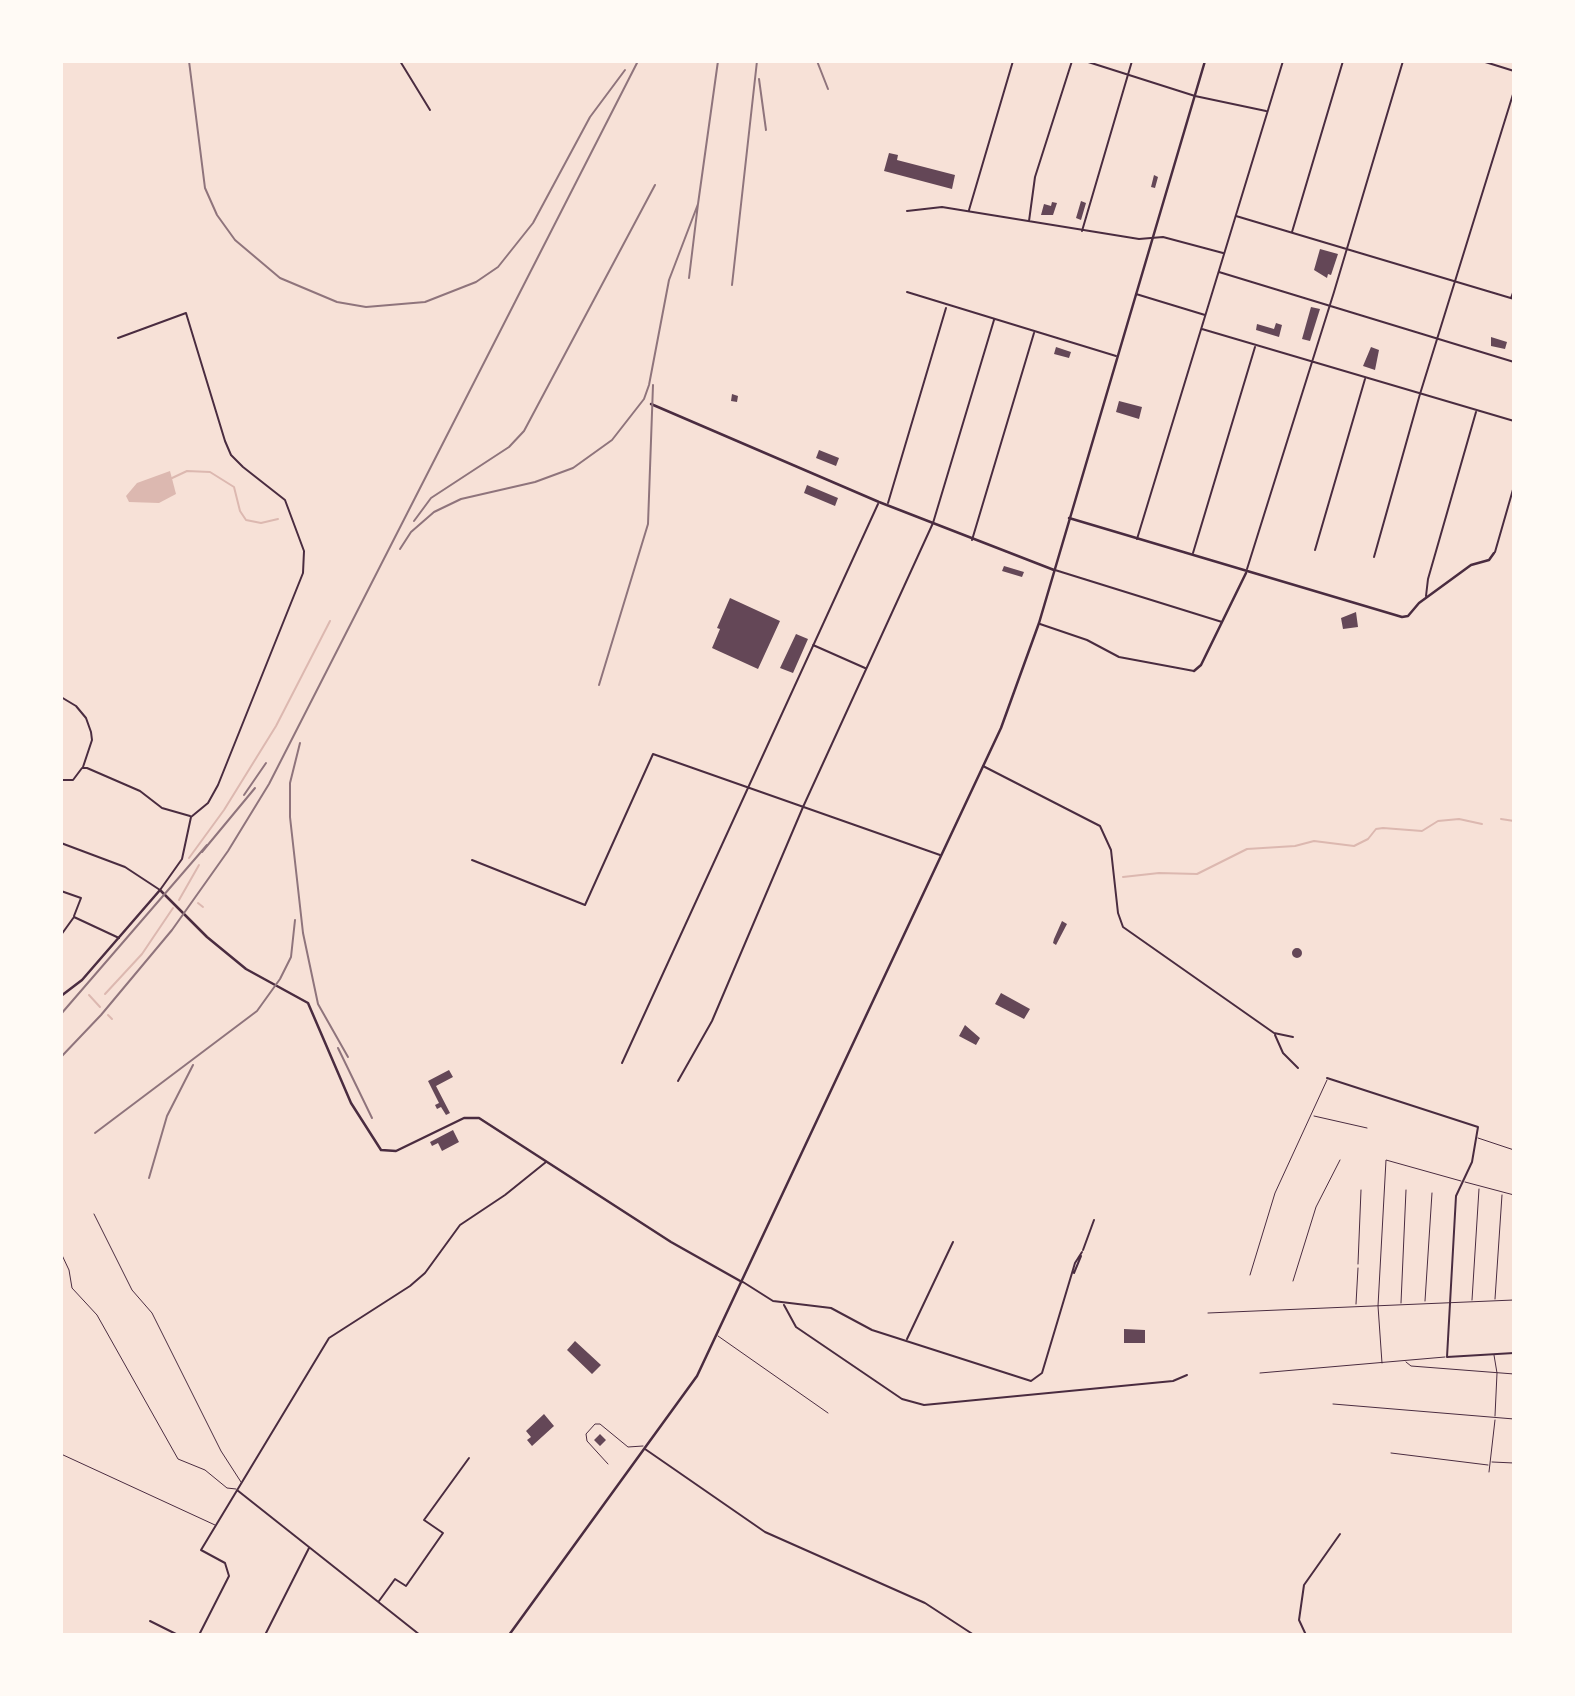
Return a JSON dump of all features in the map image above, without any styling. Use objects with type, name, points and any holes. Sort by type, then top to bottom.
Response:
[{"type":"street","points":[[400,61],[430,110]]},
{"type":"street","points":[[969,210],[1013,61]]},
{"type":"street","points":[[1029,221],[1035,177],[1072,61]]},
{"type":"street","points":[[1084,61],[1195,96],[1203,95],[1267,112]]},
{"type":"street","points":[[1082,230],[1132,61]]},
{"type":"street","points":[[509,1635],[697,1376],[1017,690],[1205,61]]},
{"type":"street","points":[[1137,539],[1283,61]]},
{"type":"street","points":[[1292,233],[1343,61]]},
{"type":"street","points":[[1039,623],[1087,640],[1119,657],[1195,671],[1201,665],[1246,573],[1403,61]]},
{"type":"street","points":[[1482,61],[1514,71]]},
{"type":"street","points":[[1374,557],[1420,394],[1514,91]]},
{"type":"street","points":[[906,211],[943,207],[969,210],[1082,230],[1152,239],[1163,237],[1224,253]]},
{"type":"street","points":[[1235,216],[1512,299],[1514,290]]},
{"type":"street","points":[[1219,272],[1514,362]]},
{"type":"street","points":[[907,292],[947,307],[1117,356]]},
{"type":"street","points":[[1135,294],[1206,315]]},
{"type":"street","points":[[887,505],[947,307]]},
{"type":"street","points":[[61,996],[82,980],[120,938],[182,859],[191,817],[208,803],[218,785],[303,573],[304,551],[285,500],[231,455],[186,313],[118,338]]},
{"type":"street","points":[[678,1081],[712,1021],[803,807],[933,523],[994,320]]},
{"type":"street","points":[[1201,329],[1514,421]]},
{"type":"street","points":[[972,540],[1034,332]]},
{"type":"street","points":[[1192,556],[1256,346]]},
{"type":"street","points":[[1315,550],[1365,378]]},
{"type":"street","points":[[651,404],[972,540],[1054,570],[1222,622]]},
{"type":"street","points":[[1426,597],[1428,579],[1476,411]]},
{"type":"street","points":[[1069,518],[1246,573],[1402,617],[1408,616],[1426,597],[1471,565],[1489,560],[1494,553],[1514,486]]},
{"type":"street","points":[[622,1063],[879,502]]},
{"type":"street","points":[[813,645],[866,668]]},
{"type":"street","points":[[61,697],[76,706],[91,732],[92,740],[82,768],[73,780],[61,780]]},
{"type":"street","points":[[472,860],[584,905],[653,754],[941,856]]},
{"type":"street","points":[[982,766],[1100,826],[1111,850],[1118,913],[1124,927],[1275,1032],[1293,1037]]},
{"type":"street","points":[[82,768],[140,790],[162,808],[191,817]]},
{"type":"street","points":[[61,843],[125,867],[160,890],[206,937],[246,969],[309,1003],[351,1103],[381,1150],[388,1153],[405,1148],[472,1116],[487,1122],[671,1241],[783,1304],[831,1308],[872,1330],[1031,1381],[1042,1373],[1072,1277],[1094,1220]]},
{"type":"street","points":[[61,891],[81,898],[74,917],[61,935]]},
{"type":"street","points":[[74,917],[120,938]]},
{"type":"street","points":[[1275,1032],[1283,1053],[1298,1068]]},
{"type":"street","points":[[1327,1078],[1478,1127],[1478,1138],[1464,1182],[1456,1196],[1447,1357],[1514,1353]]},
{"type":"street","points":[[199,1635],[229,1576],[225,1563],[201,1550],[329,1338],[410,1286],[425,1273],[460,1225],[505,1195],[546,1161]]},
{"type":"street","points":[[906,1340],[953,1242]]},
{"type":"street","points":[[783,1304],[796,1327],[902,1399],[924,1405],[1173,1381],[1187,1376]]},
{"type":"street","points":[[645,1449],[765,1532],[925,1603],[974,1635]]},
{"type":"street","points":[[378,1602],[395,1579],[406,1586],[443,1533],[424,1520],[469,1458]]},
{"type":"street","points":[[236,1489],[420,1635]]},
{"type":"street","points":[[1306,1635],[1299,1620],[1304,1585],[1340,1534]]},
{"type":"street","points":[[265,1635],[310,1547]]},
{"type":"street","points":[[150,1621],[178,1635]]},
{"type":"lane","points":[[1250,1275],[1275,1194],[1327,1078]]},
{"type":"lane","points":[[1312,1116],[1367,1128]]},
{"type":"lane","points":[[1478,1138],[1514,1150]]},
{"type":"lane","points":[[1293,1281],[1316,1207],[1340,1160]]},
{"type":"lane","points":[[1382,1363],[1378,1306],[1386,1160],[1514,1195]]},
{"type":"lane","points":[[1472,1302],[1479,1187]]},
{"type":"lane","points":[[1401,1305],[1406,1190]]},
{"type":"lane","points":[[1425,1304],[1432,1193]]},
{"type":"lane","points":[[1495,1300],[1502,1193]]},
{"type":"lane","points":[[94,1214],[132,1290],[152,1313],[221,1451],[241,1482]]},
{"type":"lane","points":[[61,1253],[69,1270],[72,1287],[97,1315],[178,1459],[205,1470],[228,1489],[236,1489]]},
{"type":"lane","points":[[1355,1307],[1358,1268]]},
{"type":"lane","points":[[1208,1313],[1514,1300]]},
{"type":"lane","points":[[717,1335],[828,1413]]},
{"type":"lane","points":[[1489,1472],[1492,1461],[1497,1373],[1494,1355]]},
{"type":"lane","points":[[1260,1373],[1447,1357]]},
{"type":"lane","points":[[1405,1361],[1411,1366],[1514,1374]]},
{"type":"lane","points":[[1333,1404],[1514,1419]]},
{"type":"lane","points":[[608,1464],[587,1441],[586,1434],[595,1424],[600,1424],[628,1447],[634,1449],[648,1444]]},
{"type":"lane","points":[[1391,1453],[1491,1465]]},
{"type":"lane","points":[[61,1454],[215,1525]]},
{"type":"lane","points":[[1492,1461],[1514,1463]]},
{"type":"path","points":[[1358,1268],[1362,1189]]},
{"type":"shaded area","points":[[170,471],[176,494],[159,503],[129,502],[126,496],[137,483]]},
{"type":"building","points":[[889,153],[898,155],[897,160],[955,175],[952,189],[884,171]]},
{"type":"building","points":[[1154,175],[1158,177],[1155,188],[1151,187]]},
{"type":"building","points":[[1081,201],[1086,203],[1081,220],[1076,218]]},
{"type":"building","points":[[1052,202],[1057,203],[1053,215],[1041,215],[1044,204],[1051,206]]},
{"type":"building","points":[[1320,249],[1338,254],[1331,275],[1328,274],[1327,278],[1314,270]]},
{"type":"building","points":[[1311,307],[1320,309],[1310,341],[1302,339]]},
{"type":"building","points":[[1276,323],[1282,325],[1279,337],[1256,330],[1257,324],[1274,329]]},
{"type":"building","points":[[1491,337],[1507,342],[1505,349],[1491,346]]},
{"type":"building","points":[[1056,347],[1071,352],[1069,358],[1054,354]]},
{"type":"building","points":[[1371,347],[1379,350],[1375,370],[1363,366]]},
{"type":"building","points":[[732,394],[738,396],[737,402],[731,401]]},
{"type":"building","points":[[1119,401],[1142,407],[1139,419],[1116,412]]},
{"type":"building","points":[[819,450],[839,458],[836,466],[816,458]]},
{"type":"building","points":[[807,485],[838,498],[835,506],[804,493]]},
{"type":"building","points":[[1004,566],[1024,572],[1022,577],[1002,571]]},
{"type":"building","points":[[730,598],[780,621],[758,669],[712,648]]},
{"type":"building","points":[[1356,612],[1358,627],[1343,629],[1341,618]]},
{"type":"building","points":[[796,634],[808,639],[793,673],[780,668]]},
{"type":"building","points":[[1062,921],[1067,924],[1056,945],[1053,943],[1054,939]]},
{"type":"building","points":[[1297,948],[1302,953],[1297,958],[1292,953]]},
{"type":"building","points":[[1001,993],[1030,1009],[1024,1019],[995,1004]]},
{"type":"building","points":[[965,1025],[980,1038],[976,1045],[959,1036]]},
{"type":"building","points":[[449,1070],[453,1077],[436,1086],[450,1113],[446,1115],[441,1107],[437,1109],[435,1105],[439,1103],[428,1081]]},
{"type":"building","points":[[453,1130],[459,1142],[442,1151],[438,1143],[432,1146],[430,1142]]},
{"type":"building","points":[[1124,1329],[1145,1330],[1145,1343],[1124,1343]]},
{"type":"building","points":[[575,1341],[601,1365],[592,1374],[567,1350]]},
{"type":"building","points":[[544,1414],[554,1426],[532,1446],[527,1440],[531,1437],[526,1431]]},
{"type":"building","points":[[600,1434],[606,1440],[600,1446],[594,1440]]},
{"type":"waterway","points":[[170,479],[187,471],[210,472],[234,487],[240,511],[246,520],[261,523],[278,519]]},
{"type":"waterway","points":[[189,858],[224,810],[276,726],[330,621]]},
{"type":"waterway","points":[[1123,877],[1159,873],[1197,874],[1247,849],[1295,846],[1314,841],[1354,846],[1368,839],[1376,829],[1422,831],[1438,821],[1459,819],[1482,824]]},
{"type":"waterway","points":[[1501,819],[1514,821]]},
{"type":"waterway","points":[[179,900],[199,865]]},
{"type":"waterway","points":[[198,903],[203,907]]},
{"type":"waterway","points":[[105,994],[142,954],[173,908]]},
{"type":"waterway","points":[[89,995],[100,1007]]},
{"type":"waterway","points":[[108,1015],[112,1019]]},
{"type":"railway","points":[[189,61],[205,188],[217,215],[235,240],[280,278],[337,302],[366,307],[425,302],[476,282],[498,267],[533,223],[590,117],[625,70]]},
{"type":"railway","points":[[61,1057],[101,1015],[172,930],[228,851],[269,784],[638,61]]},
{"type":"railway","points":[[698,204],[718,61]]},
{"type":"railway","points":[[732,285],[757,61]]},
{"type":"railway","points":[[817,61],[828,89]]},
{"type":"railway","points":[[759,79],[766,130]]},
{"type":"railway","points":[[414,521],[431,498],[509,447],[524,431],[655,185]]},
{"type":"railway","points":[[400,549],[411,532],[434,512],[461,499],[535,482],[573,468],[612,440],[644,399],[669,280],[698,204],[689,278]]},
{"type":"railway","points":[[599,685],[648,524],[653,385]]},
{"type":"railway","points":[[300,743],[290,783],[290,817],[303,933],[318,1004],[348,1057]]},
{"type":"railway","points":[[244,795],[266,763]]},
{"type":"railway","points":[[202,852],[255,788]]},
{"type":"railway","points":[[61,1014],[207,845]]},
{"type":"railway","points":[[95,1133],[257,1011],[280,979],[291,957],[295,920]]},
{"type":"railway","points":[[338,1048],[372,1118]]},
{"type":"railway","points":[[149,1178],[167,1116],[193,1065]]}]
